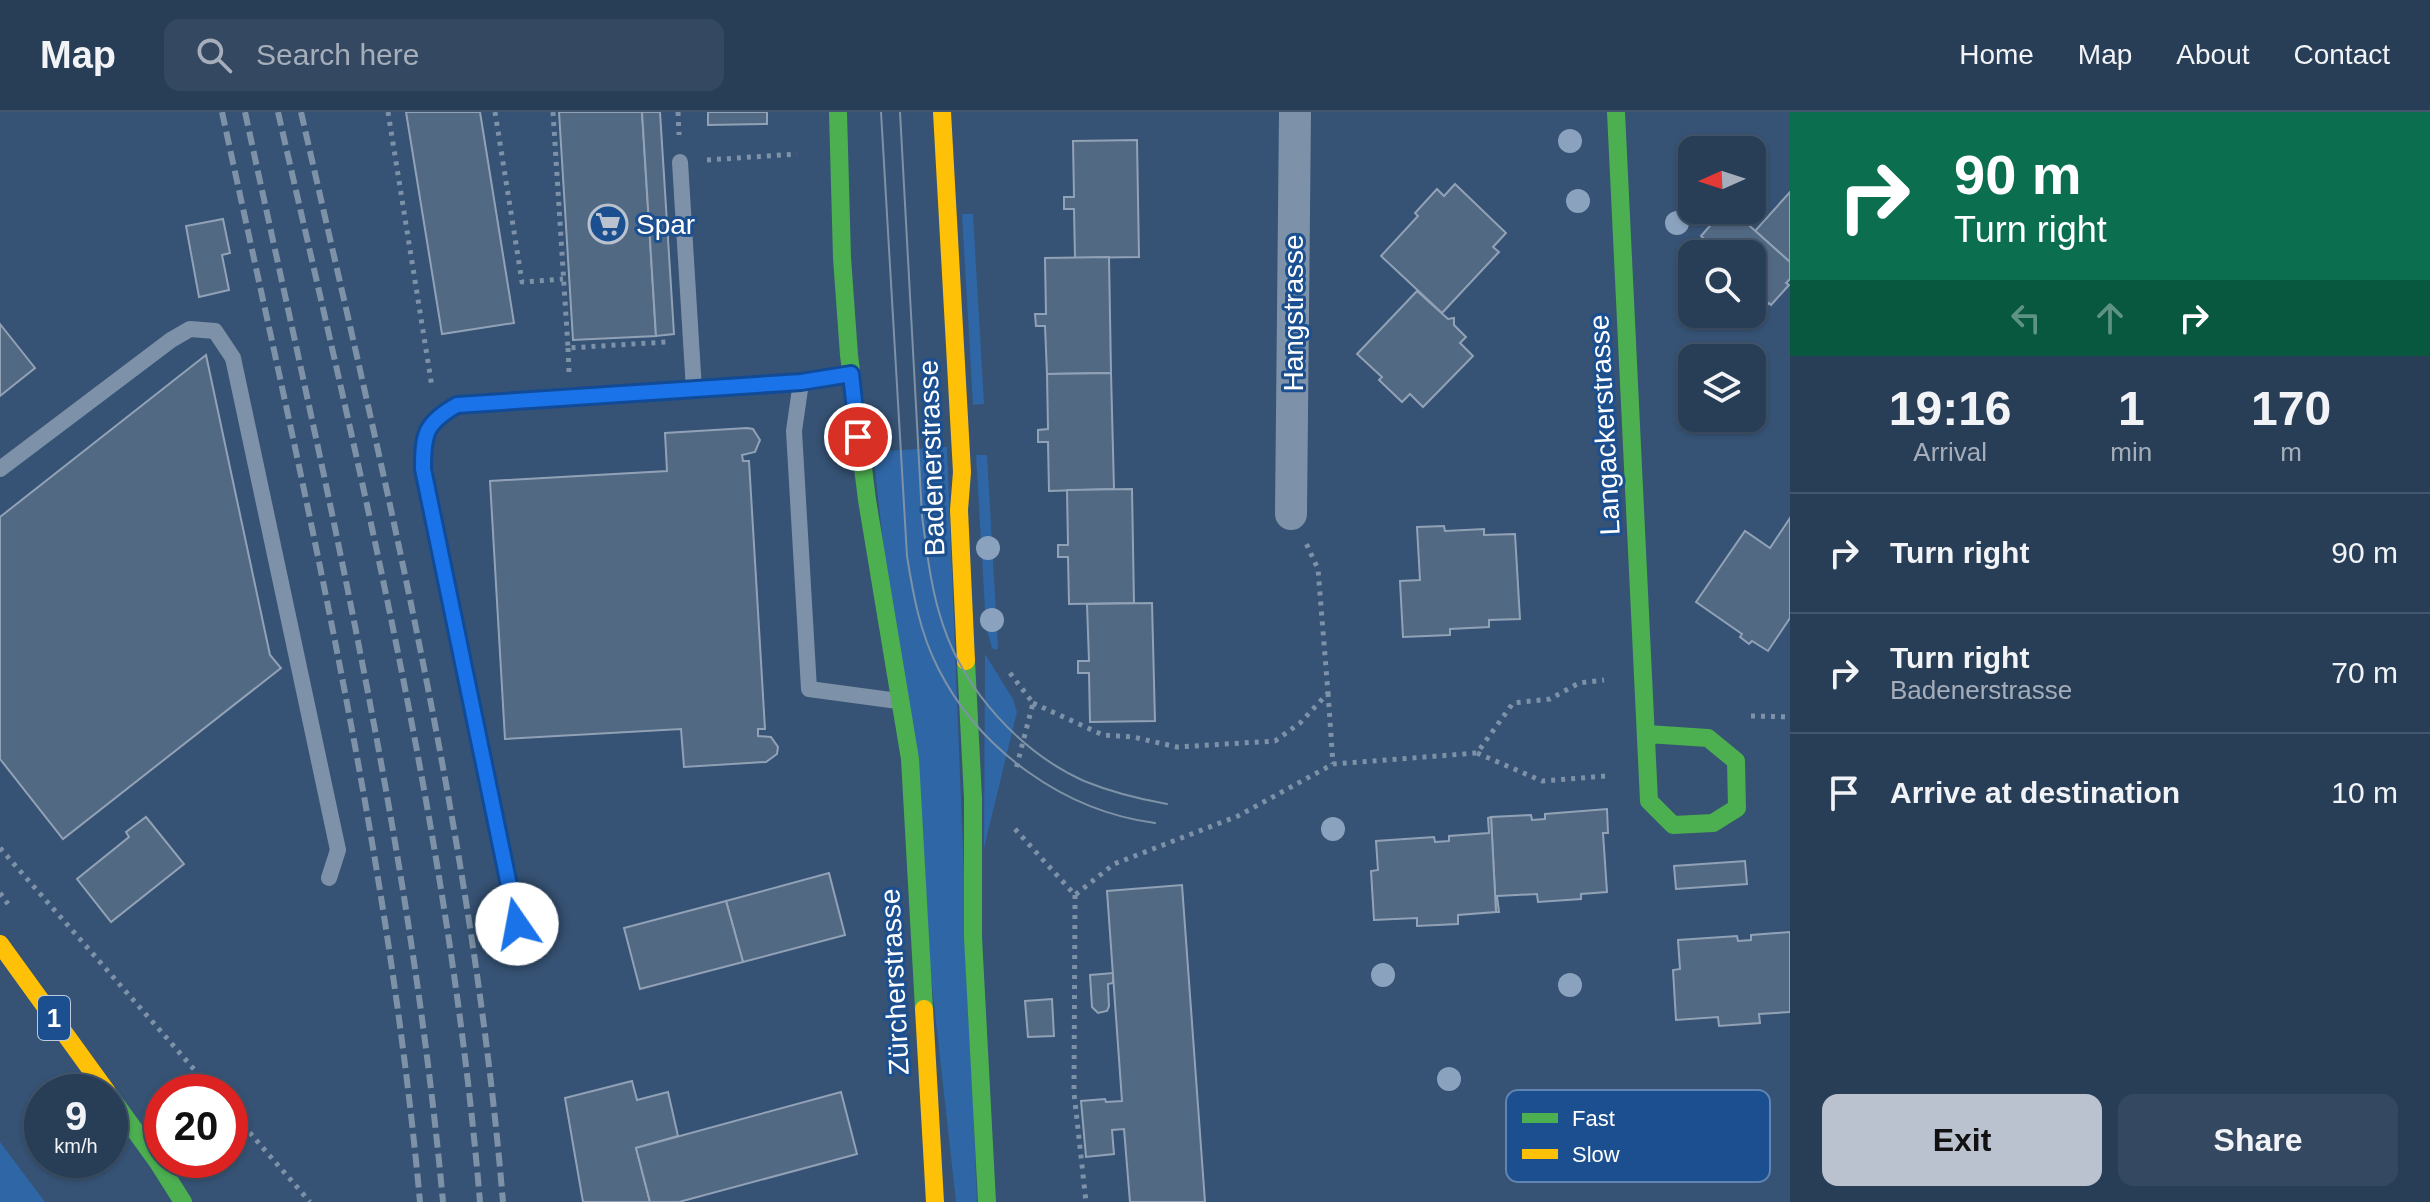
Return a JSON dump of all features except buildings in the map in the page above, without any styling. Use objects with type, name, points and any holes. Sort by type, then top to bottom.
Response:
[{"type":"main road","name":"Badenerstrasse","points":[[838,112],[838,177],[851,374],[867,502],[903,701],[910,759]]},
{"type":"main road","name":"Badenerstrasse","points":[[942,112],[962,472],[959,510],[973,804],[973,937],[987,1202]]},
{"type":"main road","name":"Langackerstrasse","points":[[1616,112],[1649,801],[1673,825],[1713,823],[1737,808],[1736,761],[1708,738],[1647,734]]},
{"type":"main road","name":"Zürcherstrasse","points":[[910,759],[935,1202]]},
{"type":"main road","name":"1","points":[[0,944],[94,1074]]},
{"type":"main road","name":"1","points":[[128,1123],[183,1202]]},
{"type":"street","name":"Hangstrasse","points":[[1291,514],[1295,112]]},
{"type":"lane","points":[[680,162],[694,390]]},
{"type":"lane","points":[[0,469],[171,340],[190,329],[215,331],[233,358],[335,835],[338,850],[329,878]]},
{"type":"lane","points":[[517,924],[423,469],[423,440],[437,416],[457,405],[801,382],[851,374]]},
{"type":"lane","points":[[801,382],[794,431],[809,689],[903,701]]},
{"type":"path","points":[[388,112],[437,416]]},
{"type":"path","points":[[495,112],[522,282],[563,279]]},
{"type":"path","points":[[553,112],[569,364]]},
{"type":"path","points":[[680,162],[799,154]]},
{"type":"path","points":[[568,348],[691,340]]},
{"type":"path","points":[[1291,514],[1318,569],[1333,764]]},
{"type":"path","points":[[1477,753],[1513,703],[1550,699],[1579,683],[1645,676]]},
{"type":"path","points":[[1033,703],[1103,735],[1133,737],[1177,747],[1275,741],[1300,723],[1328,693]]},
{"type":"path","points":[[1075,895],[1114,864],[1238,816],[1333,764],[1477,753],[1542,781],[1567,780]]},
{"type":"path","points":[[1014,828],[1075,895],[1074,1093],[1086,1202]]},
{"type":"path","points":[[0,848],[198,1074]]},
{"type":"path","points":[[248,1131],[310,1202]]},
{"type":"shaded area","points":[[962,214],[973,214],[984,404],[973,405]]},
{"type":"shaded area","points":[[947,447],[977,1202],[956,1202],[873,452]]},
{"type":"shaded area","points":[[976,455],[987,455],[996,650],[992,648],[986,627]]},
{"type":"shaded area","points":[[985,654],[1013,699],[1017,712],[984,848]]},
{"type":"shaded area","points":[[0,1142],[45,1202],[0,1202]]},
{"type":"tram line","points":[[881,112],[907,556],[926,641],[955,698],[976,725],[1028,772],[1088,805],[1155,823]]},
{"type":"tram line","points":[[900,112],[922,516],[932,585],[943,625],[965,673],[980,696],[1038,754],[1060,769],[1104,789],[1167,804]]},
{"type":"railway","points":[[222,112],[310,518],[363,790],[405,1064],[420,1202]]},
{"type":"railway","points":[[245,112],[333,518],[386,790],[428,1064],[443,1202]]},
{"type":"railway","points":[[278,112],[370,518],[424,790],[466,1064],[480,1202]]},
{"type":"railway","points":[[301,112],[393,518],[447,790],[489,1064],[503,1202]]},
{"type":"traffic: fast","points":[[838,112],[842,258],[849,355],[867,500],[910,759],[924,1009]]},
{"type":"traffic: fast","points":[[1616,112],[1649,801],[1673,825],[1713,823],[1737,808],[1736,761],[1708,738],[1647,734]]},
{"type":"traffic: fast","points":[[966,661],[973,798],[973,937],[987,1202]]},
{"type":"traffic: fast","points":[[128,1121],[183,1202]]},
{"type":"traffic: slow","points":[[942,112],[962,472],[959,510],[966,661]]},
{"type":"traffic: slow","points":[[0,944],[94,1074]]},
{"type":"traffic: slow","points":[[924,1009],[935,1202]]},
{"type":"place","name":"Spar","points":[[608,224]]},
{"type":"route","points":[[517,924],[423,469],[423,440],[437,416],[457,405],[801,382],[851,374],[858,437]]}]
